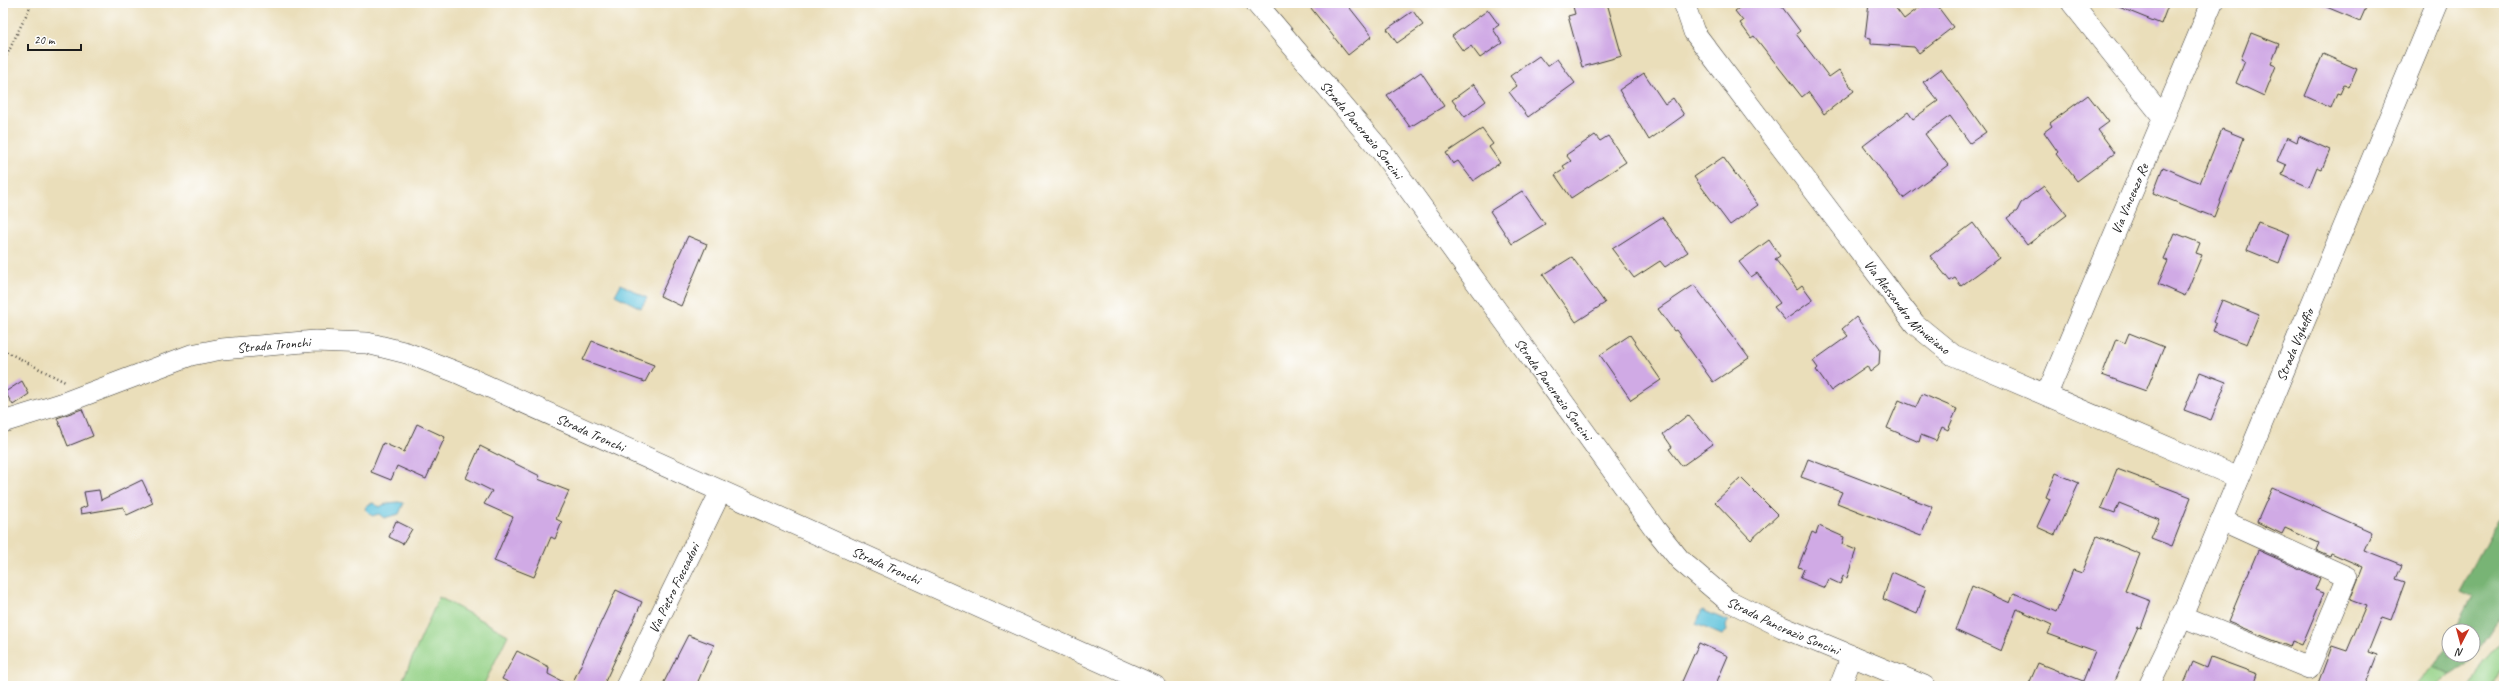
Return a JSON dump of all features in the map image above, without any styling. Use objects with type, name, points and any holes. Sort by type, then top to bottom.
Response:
[{"type":"street","name":"Strada Pancrazio Soncini","points":[[1256,3],[1382,152],[1655,529],[1680,560],[1710,587],[1745,610],[1924,686]]},
{"type":"street","name":"Via Alessandro Minuziano","points":[[1684,3],[1694,32],[1915,324],[1953,355],[2047,394],[2239,478]]},
{"type":"street","points":[[2072,3],[2164,117]]},
{"type":"street","name":"Via Vincenzo Re","points":[[2047,394],[2212,3]]},
{"type":"street","name":"Strada Vigheffio","points":[[2149,686],[2181,616],[2437,3]]},
{"type":"street","name":"Strada Tronchi","points":[[3,422],[61,404],[191,355],[222,349],[315,341],[367,343],[408,353],[456,372],[1155,686]]},
{"type":"street","name":"Via Pietro Fioccadori","points":[[626,686],[721,491]]},
{"type":"street","points":[[2181,616],[2309,668],[2347,577],[2221,520]]},
{"type":"street","points":[[1840,686],[1852,656]]},
{"type":"path","points":[[3,63],[32,3]]},
{"type":"path","points":[[3,350],[87,393]]},
{"type":"green space","points":[[2504,508],[2504,603],[2497,621],[2481,645],[2481,623],[2458,623],[2473,597],[2460,591]]},
{"type":"green space","points":[[439,597],[508,635],[483,686],[400,686]]},
{"type":"green space","points":[[2504,638],[2504,663],[2493,686],[2470,686],[2482,663]]},
{"type":"green space","points":[[2441,655],[2441,663],[2466,663],[2450,675],[2434,667]]},
{"type":"green space","points":[[2434,667],[2450,675],[2436,686],[2413,686]]},
{"type":"water","points":[[621,284],[647,298],[641,308],[615,295]]},
{"type":"water","points":[[373,503],[379,507],[388,503],[404,503],[399,514],[384,518],[379,514],[372,516],[365,509],[367,505]]},
{"type":"water","points":[[1702,610],[1728,621],[1726,626],[1727,631],[1722,635],[1696,624]]},
{"type":"building","points":[[1307,3],[1346,3],[1372,36],[1348,55]]},
{"type":"building","points":[[1572,3],[1607,3],[1622,56],[1582,67],[1568,16],[1575,14]]},
{"type":"building","points":[[1746,3],[1779,3],[1800,31],[1796,34],[1829,77],[1839,70],[1854,91],[1824,114],[1808,92],[1802,97],[1754,36],[1751,38],[1740,23],[1743,21],[1735,11]]},
{"type":"building","points":[[1869,3],[1892,3],[1904,19],[1925,3],[1935,3],[1953,27],[1919,53],[1914,47],[1871,44],[1871,38],[1865,37]]},
{"type":"building","points":[[2109,3],[2169,3],[2161,24]]},
{"type":"building","points":[[2317,3],[2368,3],[2360,21]]},
{"type":"building","points":[[1488,10],[1499,25],[1493,29],[1502,43],[1480,58],[1471,46],[1463,51],[1452,36]]},
{"type":"building","points":[[1413,11],[1423,25],[1397,43],[1387,29]]},
{"type":"building","points":[[2251,33],[2279,44],[2271,64],[2276,66],[2264,96],[2236,83],[2245,61],[2241,59]]},
{"type":"building","points":[[2323,54],[2357,69],[2349,87],[2344,85],[2340,94],[2337,93],[2331,108],[2305,96]]},
{"type":"building","points":[[1539,56],[1547,66],[1557,59],[1575,83],[1528,117],[1509,92],[1517,86],[1510,76]]},
{"type":"building","points":[[1941,69],[1986,132],[1970,143],[1950,116],[1925,134],[1948,165],[1903,198],[1863,146],[1908,112],[1913,119],[1938,101],[1923,82]]},
{"type":"building","points":[[1421,72],[1444,106],[1410,127],[1387,95]]},
{"type":"building","points":[[1644,73],[1665,104],[1673,98],[1684,115],[1649,140],[1619,90]]},
{"type":"building","points":[[1474,84],[1486,101],[1465,117],[1452,100]]},
{"type":"building","points":[[2088,95],[2109,122],[2098,130],[2115,153],[2077,181],[2056,154],[2058,152],[2044,132],[2052,126],[2050,123]]},
{"type":"building","points":[[1482,129],[1493,144],[1489,147],[1500,163],[1473,181],[1458,161],[1453,164],[1446,153]]},
{"type":"building","points":[[2222,129],[2244,138],[2214,217],[2153,193],[2163,167],[2200,183]]},
{"type":"building","points":[[1595,135],[1600,141],[1608,136],[1626,162],[1571,198],[1555,175],[1565,169],[1563,166],[1571,161],[1566,155]]},
{"type":"building","points":[[2299,136],[2330,150],[2322,169],[2317,167],[2309,187],[2282,175],[2286,165],[2277,161],[2287,137],[2297,142]]},
{"type":"building","points":[[1723,157],[1758,205],[1730,225],[1694,177]]},
{"type":"building","points":[[2044,186],[2067,215],[2027,245],[2007,218],[2017,211],[2021,203]]},
{"type":"building","points":[[1522,191],[1545,224],[1512,244],[1490,211]]},
{"type":"building","points":[[1662,217],[1688,252],[1665,267],[1660,261],[1634,278],[1612,249]]},
{"type":"building","points":[[2258,222],[2290,234],[2279,263],[2247,250]]},
{"type":"building","points":[[1973,223],[1999,258],[1961,286],[1955,278],[1950,281],[1930,256]]},
{"type":"building","points":[[2175,233],[2200,243],[2196,253],[2202,255],[2185,296],[2158,284],[2168,261],[2164,259]]},
{"type":"building","points":[[688,236],[707,244],[681,306],[660,296]]},
{"type":"building","points":[[1769,240],[1780,256],[1775,259],[1797,289],[1802,285],[1813,300],[1785,320],[1774,307],[1780,303],[1757,273],[1751,277],[1739,262]]},
{"type":"building","points":[[1572,257],[1605,303],[1576,322],[1543,275]]},
{"type":"building","points":[[1694,285],[1749,358],[1713,382],[1676,330],[1674,331],[1658,309]]},
{"type":"building","points":[[2222,300],[2259,315],[2247,344],[2213,331],[2216,324],[2213,322]]},
{"type":"building","points":[[1856,317],[1880,348],[1879,365],[1870,372],[1867,366],[1831,391],[1816,370],[1818,368],[1813,361],[1848,336],[1842,329]]},
{"type":"building","points":[[2129,333],[2164,347],[2146,391],[2102,375],[2116,339],[2125,343]]},
{"type":"building","points":[[1630,335],[1661,380],[1631,400],[1600,355]]},
{"type":"building","points":[[592,341],[654,365],[645,382],[583,360]]},
{"type":"building","points":[[2200,372],[2226,382],[2211,420],[2184,410]]},
{"type":"building","points":[[22,381],[29,394],[13,405],[5,392]]},
{"type":"building","points":[[1922,394],[1957,409],[1948,430],[1942,427],[1936,441],[1921,435],[1919,442],[1887,428],[1899,400],[1916,407]]},
{"type":"building","points":[[82,409],[93,436],[68,446],[57,418]]},
{"type":"building","points":[[1688,415],[1713,444],[1682,466],[1669,449],[1672,447],[1663,434]]},
{"type":"building","points":[[417,424],[445,437],[426,479],[397,466],[391,480],[371,472],[383,443],[404,452]]},
{"type":"building","points":[[480,446],[540,476],[538,479],[569,491],[556,519],[562,522],[555,539],[551,537],[534,577],[494,561],[513,517],[484,504],[492,491],[466,478]]},
{"type":"building","points":[[1808,459],[1933,507],[1921,536],[1837,503],[1842,492],[1801,477]]},
{"type":"building","points":[[2117,469],[2191,497],[2172,546],[2151,538],[2159,519],[2119,503],[2115,513],[2101,508]]},
{"type":"building","points":[[2056,473],[2079,483],[2055,535],[2037,527],[2050,499],[2046,497]]},
{"type":"building","points":[[1741,478],[1778,515],[1751,540],[1715,502]]},
{"type":"building","points":[[142,480],[153,503],[127,515],[123,507],[81,514],[80,509],[87,506],[84,492],[99,490],[101,500]]},
{"type":"building","points":[[2272,488],[2372,532],[2364,550],[2402,565],[2396,579],[2405,582],[2391,620],[2382,617],[2368,652],[2377,655],[2365,686],[2317,686],[2332,646],[2347,651],[2366,606],[2350,600],[2363,567],[2331,553],[2330,556],[2316,550],[2319,543],[2285,528],[2282,534],[2257,522]]},
{"type":"building","points":[[396,521],[412,529],[403,544],[389,537]]},
{"type":"building","points":[[1819,526],[1844,537],[1842,544],[1856,550],[1847,578],[1843,576],[1840,584],[1829,579],[1825,588],[1800,578],[1804,569],[1798,567],[1812,532],[1816,534]]},
{"type":"building","points":[[2097,536],[2140,554],[2125,591],[2151,601],[2141,628],[2138,627],[2112,686],[2028,686],[2038,663],[2083,681],[2095,651],[2048,634],[2052,625],[2017,609],[2001,651],[1955,630],[1972,586],[2010,603],[2014,593],[2056,612],[2073,570],[2082,573]]},
{"type":"building","points":[[2258,550],[2320,578],[2315,590],[2324,593],[2302,645],[2292,641],[2290,647],[2228,622]]},
{"type":"building","points":[[1892,572],[1926,587],[1917,614],[1883,599]]},
{"type":"building","points":[[616,590],[642,602],[603,686],[571,686]]},
{"type":"building","points":[[688,635],[714,645],[696,686],[662,686]]},
{"type":"building","points":[[1699,643],[1728,656],[1715,686],[1680,686]]},
{"type":"building","points":[[517,651],[549,667],[548,674],[571,686],[516,686],[502,679]]},
{"type":"building","points":[[2211,657],[2257,674],[2253,686],[2183,686],[2193,662],[2207,668]]}]
